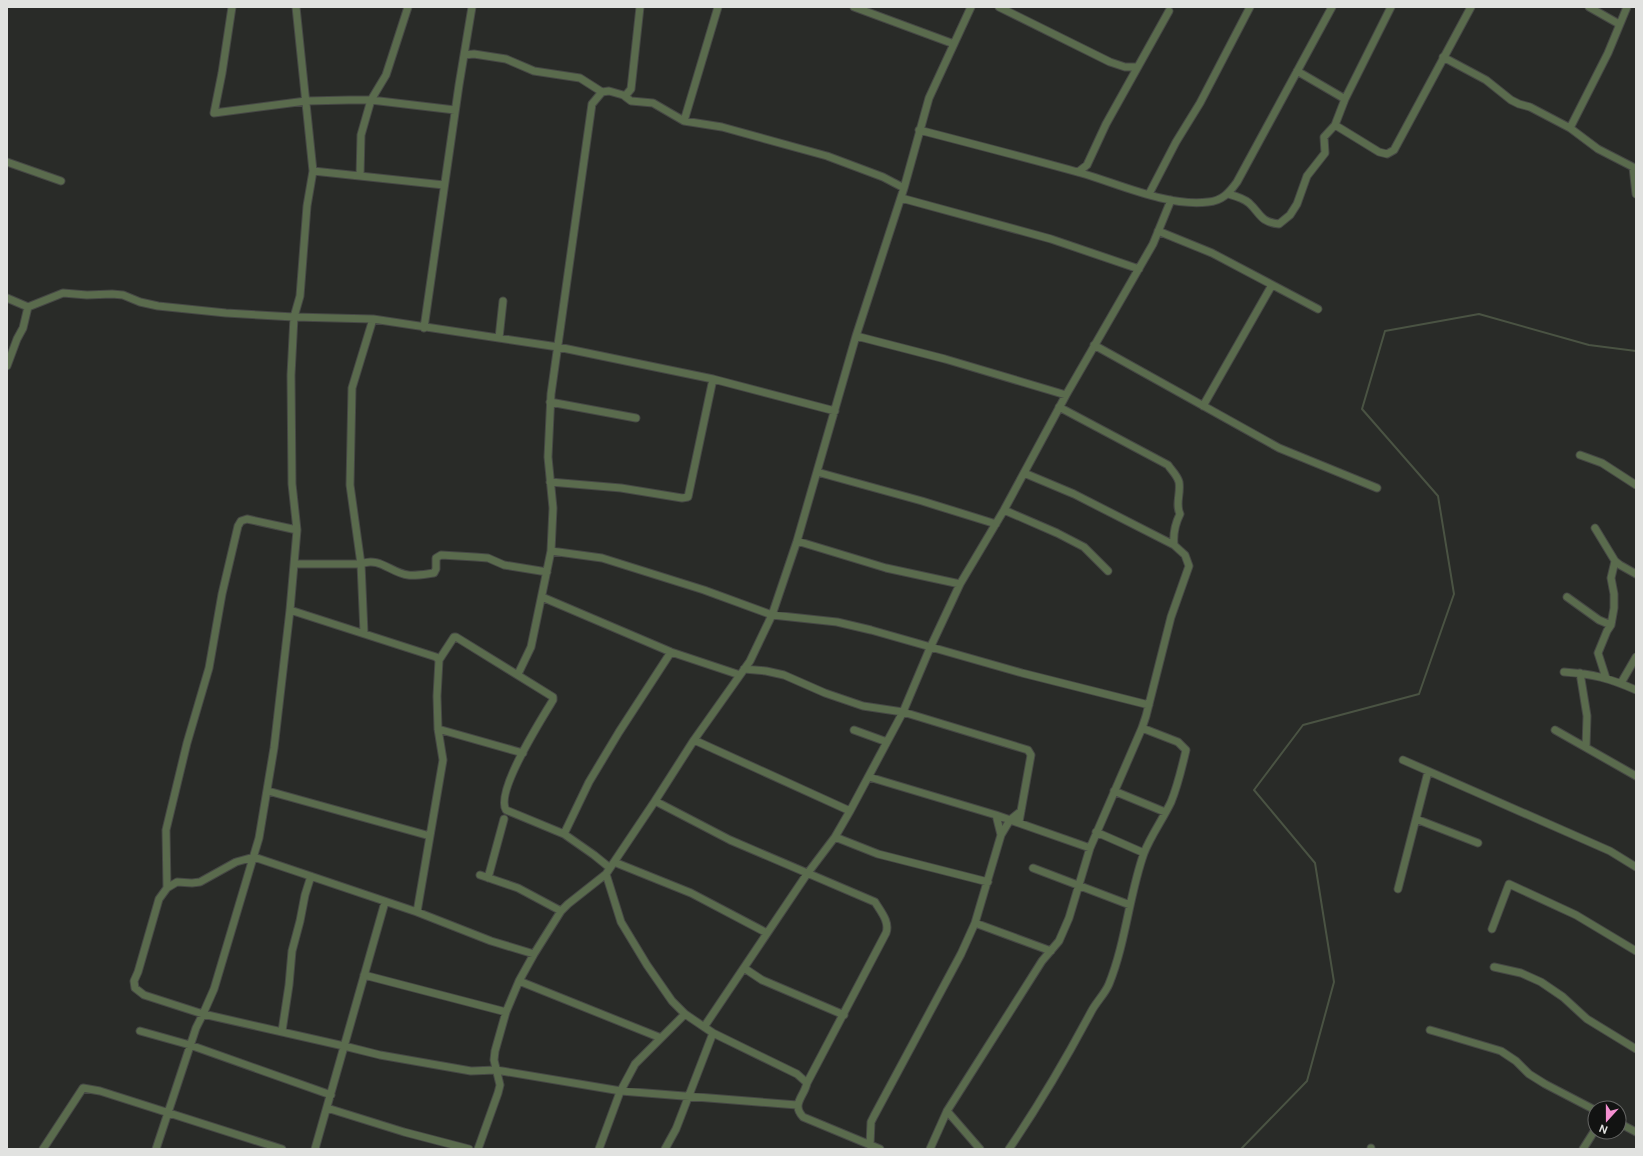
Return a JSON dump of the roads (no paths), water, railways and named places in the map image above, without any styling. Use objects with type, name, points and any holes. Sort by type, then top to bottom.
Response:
[{"type":"street","points":[[232,7],[214,113],[306,101],[371,100],[455,110]]},
{"type":"street","points":[[156,1149],[196,1028],[204,1014],[214,989],[254,857],[268,791],[290,610],[297,530],[292,484],[291,375],[294,318],[300,296],[306,206],[313,171],[296,7]]},
{"type":"street","points":[[360,176],[361,135],[371,100],[386,75],[408,7]]},
{"type":"street","points":[[424,328],[455,110],[472,7]]},
{"type":"street","points":[[623,95],[626,95],[631,89],[640,7]]},
{"type":"street","points":[[684,121],[718,7]]},
{"type":"street","points":[[854,7],[954,44]]},
{"type":"street","points":[[478,1149],[500,1085],[494,1060],[495,1050],[506,1012],[519,981],[561,911],[610,868],[694,740],[750,661],[772,615],[797,541],[856,336],[901,198],[929,98],[971,7]]},
{"type":"street","points":[[1000,7],[1110,62],[1125,67],[1137,67]]},
{"type":"street","points":[[1149,194],[1250,7]]},
{"type":"street","points":[[919,130],[1078,172],[1171,200],[1185,202],[1208,202],[1217,200],[1228,194],[1237,182],[1332,7]]},
{"type":"street","points":[[1228,194],[1242,198],[1269,223],[1279,224],[1290,215],[1297,204],[1306,176],[1325,153],[1324,137],[1335,125],[1345,99],[1391,7]]},
{"type":"street","points":[[1335,125],[1379,152],[1387,154],[1394,150],[1471,7]]},
{"type":"street","points":[[1589,7],[1619,24]]},
{"type":"street","points":[[1570,128],[1608,53],[1627,7]]},
{"type":"street","points":[[1078,172],[1087,164],[1106,124],[1169,11]]},
{"type":"street","points":[[464,55],[474,54],[506,59],[534,71],[580,78],[602,92],[609,91],[623,95],[631,101],[653,103],[684,121],[722,128],[827,156],[883,177],[904,188]]},
{"type":"street","points":[[1443,57],[1486,80],[1511,100],[1530,107],[1570,128],[1598,149],[1635,165],[1636,194]]},
{"type":"street","points":[[1296,71],[1345,99]]},
{"type":"street","points":[[518,674],[531,647],[551,551],[552,508],[548,457],[550,402],[592,104],[602,92]]},
{"type":"street","points":[[7,162],[61,181]]},
{"type":"street","points":[[1087,164],[1088,175]]},
{"type":"street","points":[[313,171],[444,185]]},
{"type":"street","points":[[901,198],[1051,239],[1139,269]]},
{"type":"street","points":[[704,1027],[807,874],[835,837],[850,811],[903,712],[930,648],[960,584],[1004,510],[1059,407],[1153,244],[1171,200]]},
{"type":"street","points":[[1158,231],[1212,253],[1318,309]]},
{"type":"street","points":[[1202,406],[1272,285]]},
{"type":"street","points":[[7,298],[28,307],[63,293],[88,295],[112,294],[123,295],[140,302],[158,306],[226,313],[294,318],[373,319],[424,328],[558,347],[713,379],[835,411]]},
{"type":"street","points":[[499,338],[504,301]]},
{"type":"street","points":[[7,366],[22,328],[28,307]]},
{"type":"street","points":[[364,633],[361,564],[350,485],[352,388],[373,319]]},
{"type":"street","points":[[856,336],[945,359],[1066,395]]},
{"type":"street","points":[[1094,345],[1279,448],[1378,488]]},
{"type":"street","points":[[550,482],[621,488],[688,498],[713,379]]},
{"type":"street","points":[[550,402],[636,418]]},
{"type":"street","points":[[1059,407],[1168,466],[1179,482],[1177,508],[1180,514],[1176,522],[1173,537],[1174,545]]},
{"type":"street","points":[[1580,455],[1602,463],[1636,485]]},
{"type":"street","points":[[817,472],[922,501],[996,524]]},
{"type":"street","points":[[930,1149],[947,1111],[1042,961],[1059,941],[1080,886],[1090,848],[1096,832],[1142,728],[1171,617],[1189,566],[1185,555],[1174,545],[1074,494],[1024,473]]},
{"type":"street","points":[[1004,510],[1057,533],[1084,547],[1108,571]]},
{"type":"street","points":[[167,888],[166,830],[187,744],[209,668],[222,594],[238,526],[247,519],[297,530]]},
{"type":"street","points":[[1595,528],[1615,561],[1636,574]]},
{"type":"street","points":[[797,541],[886,568],[960,584]]},
{"type":"street","points":[[551,551],[602,558],[704,590],[772,615],[837,622],[871,630],[1022,673],[1149,705]]},
{"type":"street","points":[[294,564],[361,564],[368,560],[378,562],[405,574],[412,575],[434,573],[436,569],[436,558],[441,555],[463,555],[488,558],[504,565],[547,572]]},
{"type":"street","points":[[1606,678],[1598,653],[1611,625],[1614,608],[1614,594],[1611,578],[1615,561]]},
{"type":"street","points":[[542,597],[670,652],[742,672],[766,671],[784,675],[825,693],[863,706],[903,712],[1028,750],[1031,756],[1019,822]]},
{"type":"street","points":[[1567,597],[1600,620],[1611,625]]},
{"type":"street","points":[[290,610],[436,657],[439,660]]},
{"type":"street","points":[[417,912],[443,760],[438,729],[437,696],[439,660],[452,639],[456,637],[553,697],[553,700],[523,753],[509,783],[504,802],[506,810],[564,834],[610,868],[691,893],[767,933]]},
{"type":"street","points":[[564,834],[589,782],[670,652]]},
{"type":"street","points":[[1621,683],[1636,656]]},
{"type":"street","points":[[1564,672],[1580,673],[1606,678],[1636,690]]},
{"type":"street","points":[[1580,673],[1587,716],[1586,747]]},
{"type":"street","points":[[1008,1149],[1059,1070],[1093,1008],[1108,986],[1118,958],[1144,853],[1178,784],[1186,750],[1178,742],[1142,728]]},
{"type":"street","points":[[438,729],[523,753]]},
{"type":"street","points":[[854,730],[887,742]]},
{"type":"street","points":[[1555,730],[1636,776]]},
{"type":"street","points":[[694,740],[850,811]]},
{"type":"street","points":[[1403,760],[1610,851],[1636,867]]},
{"type":"street","points":[[1398,889],[1428,772]]},
{"type":"street","points":[[869,777],[1019,822],[1090,848]]},
{"type":"street","points":[[268,791],[430,836]]},
{"type":"street","points":[[1114,791],[1165,812]]},
{"type":"street","points":[[655,801],[730,840],[875,902],[885,918],[888,927],[797,1105],[798,1112],[803,1117],[880,1149]]},
{"type":"street","points":[[870,1145],[871,1122],[961,954],[975,923],[1001,835],[1010,820],[1021,811]]},
{"type":"street","points":[[996,815],[1001,835]]},
{"type":"street","points":[[488,878],[504,819]]},
{"type":"street","points":[[1416,819],[1478,843]]},
{"type":"street","points":[[1096,832],[1144,853]]},
{"type":"street","points":[[835,837],[878,854],[988,882]]},
{"type":"street","points":[[534,954],[491,941],[417,912],[254,857],[236,862],[200,882],[177,882],[167,888],[159,899],[138,972],[134,981],[134,988],[144,995],[204,1014],[380,1055],[471,1071],[496,1070],[621,1091],[797,1105]]},
{"type":"street","points":[[610,868],[620,922],[672,1001],[685,1014],[713,1033],[797,1074],[807,1083]]},
{"type":"street","points":[[1033,868],[1130,905]]},
{"type":"street","points":[[480,875],[518,888],[561,911]]},
{"type":"street","points":[[282,1031],[292,951],[311,876]]},
{"type":"street","points":[[1492,929],[1509,884],[1576,915],[1636,951]]},
{"type":"street","points":[[315,1149],[385,902]]},
{"type":"street","points":[[975,923],[1051,951]]},
{"type":"street","points":[[1494,967],[1521,973],[1541,982],[1563,997],[1586,1019],[1636,1049]]},
{"type":"street","points":[[744,968],[762,980],[844,1015]]},
{"type":"street","points":[[364,975],[506,1012]]},
{"type":"street","points":[[519,981],[661,1038]]},
{"type":"street","points":[[599,1149],[621,1091],[635,1064],[685,1014]]},
{"type":"street","points":[[1430,1030],[1501,1051],[1516,1061],[1529,1074],[1587,1106]]},
{"type":"street","points":[[140,1031],[190,1045],[331,1094]]},
{"type":"street","points":[[665,1149],[676,1129],[713,1033]]},
{"type":"street","points":[[45,1149],[83,1088],[100,1091],[282,1149]]},
{"type":"street","points":[[327,1108],[404,1132],[469,1149]]},
{"type":"street","points":[[947,1111],[980,1149]]},
{"type":"street","points":[[1627,1127],[1636,1132]]},
{"type":"street","points":[[1583,1149],[1589,1140]]},
{"type":"waterway","points":[[1241,1149],[1307,1081],[1334,982],[1315,863],[1254,790],[1303,725],[1419,694],[1454,594],[1438,496],[1362,409],[1385,331],[1479,314],[1589,345],[1636,351]]}]
